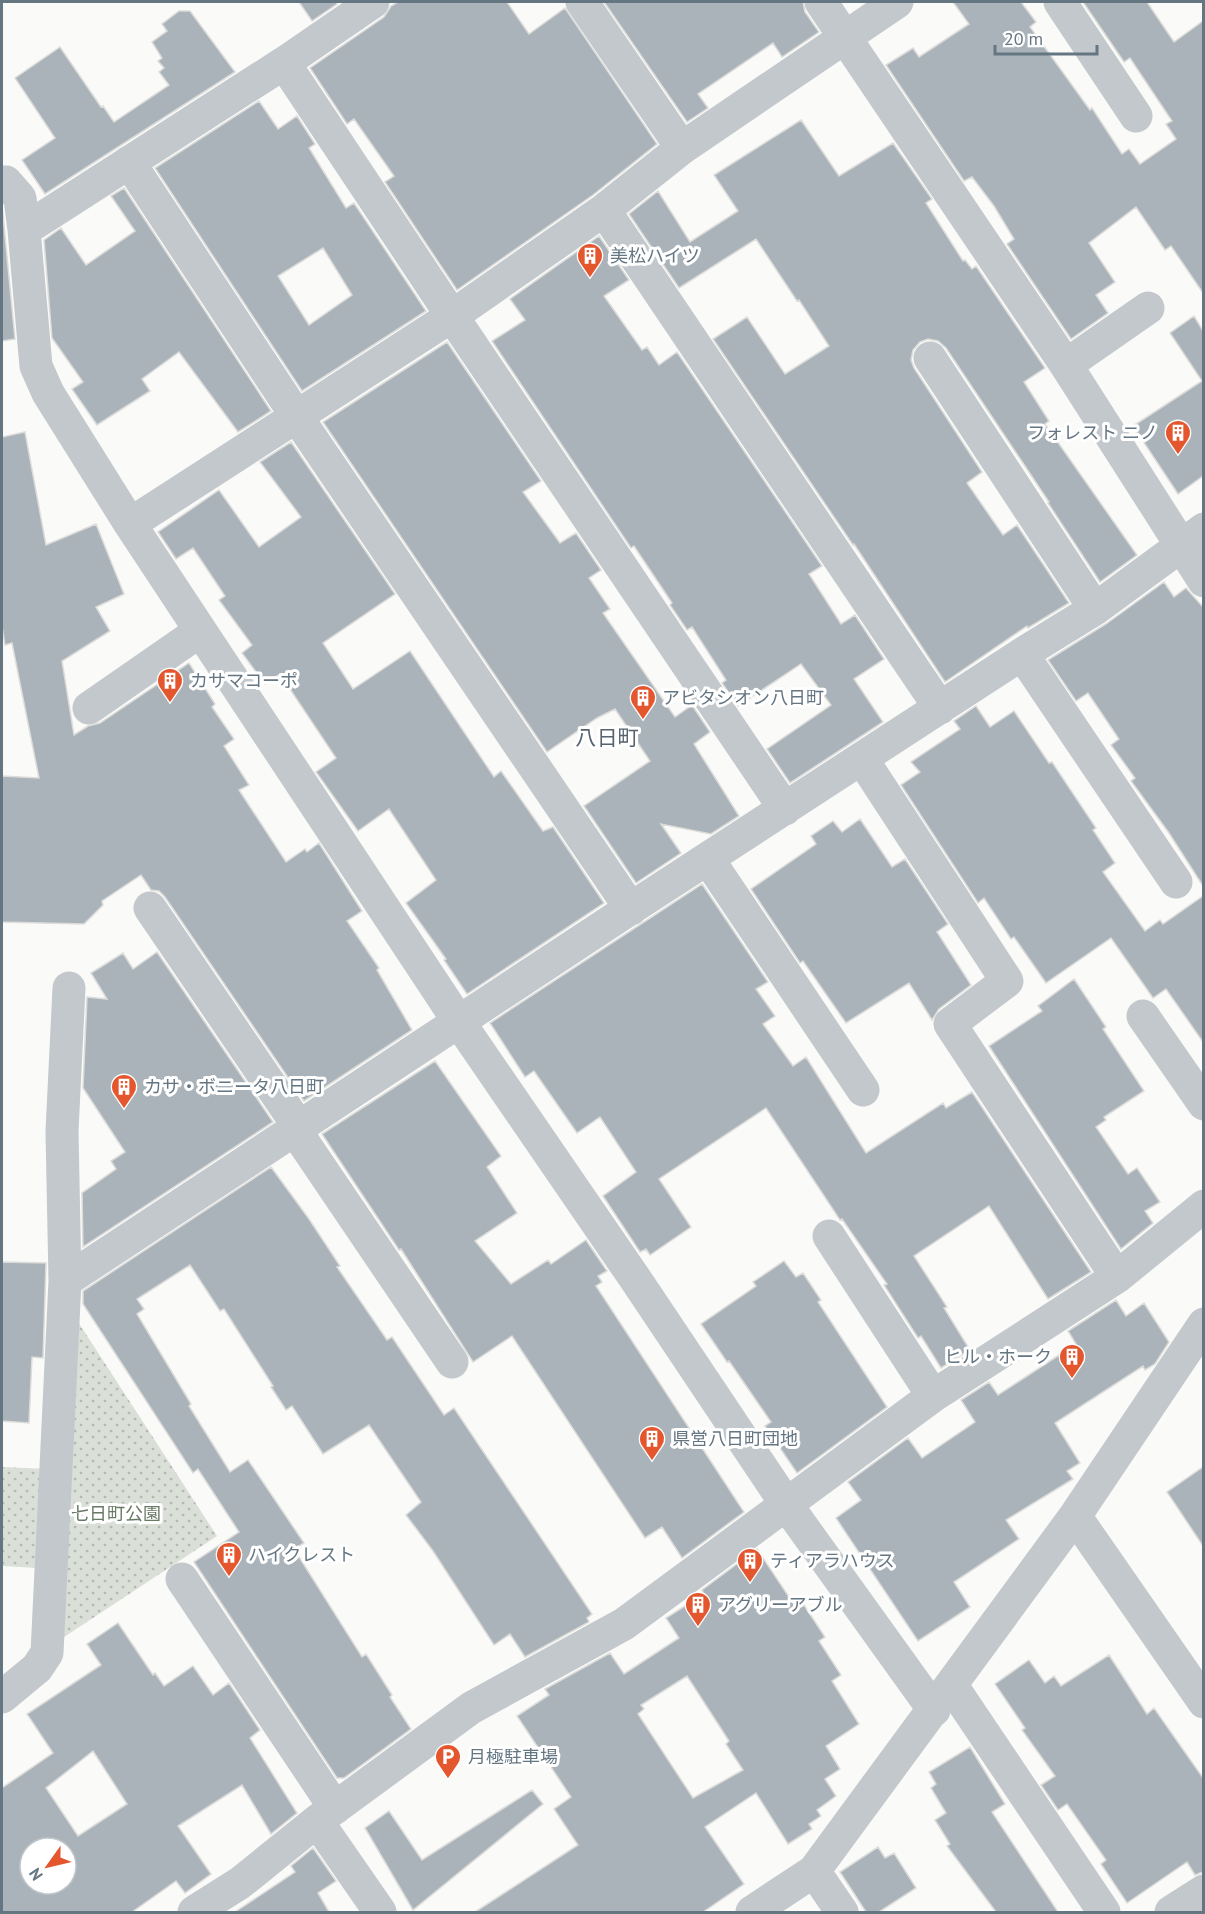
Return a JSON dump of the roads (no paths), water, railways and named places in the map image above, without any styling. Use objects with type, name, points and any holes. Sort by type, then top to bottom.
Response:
[{"type":"street","points":[[24,230],[284,63],[373,2]]},
{"type":"street","points":[[582,2],[682,148]]},
{"type":"street","points":[[821,2],[1066,365],[1192,537],[1203,581]]},
{"type":"street","points":[[130,524],[452,316],[604,210],[682,148],[897,2]]},
{"type":"street","points":[[1060,2],[1136,116]]},
{"type":"street","points":[[284,63],[452,316],[786,809]]},
{"type":"street","points":[[129,162],[297,417],[631,909]]},
{"type":"street","points":[[2,182],[6,182],[20,198],[36,366],[48,393],[130,524],[459,1022],[786,1504],[943,1698],[1104,1912]]},
{"type":"street","points":[[604,210],[940,708]]},
{"type":"street","points":[[1066,365],[1148,308]]},
{"type":"street","points":[[930,358],[1095,609]]},
{"type":"street","points":[[65,1281],[631,909],[1022,654],[1095,609],[1192,537]]},
{"type":"street","points":[[89,708],[201,631]]},
{"type":"street","points":[[1022,654],[1176,882]]},
{"type":"street","points":[[862,759],[1007,981],[950,1024],[1117,1277]]},
{"type":"street","points":[[708,859],[863,1090]]},
{"type":"street","points":[[150,908],[452,1362]]},
{"type":"street","points":[[2,1696],[37,1668],[46,1653],[65,1281],[62,1131],[69,988]]},
{"type":"street","points":[[1143,1016],[1203,1104]]},
{"type":"street","points":[[194,1912],[240,1883],[326,1815],[471,1708],[624,1624],[933,1396],[1117,1277],[1203,1206]]},
{"type":"street","points":[[829,1236],[933,1396]]},
{"type":"street","points":[[752,1912],[814,1871],[1075,1516],[1203,1324]]},
{"type":"street","points":[[1075,1516],[1203,1702]]},
{"type":"street","points":[[182,1579],[326,1815],[380,1912]]},
{"type":"street","points":[[814,1871],[842,1912]]},
{"type":"street","points":[[1171,1912],[1203,1891]]},
{"type":"place","name":"美松ハイツ","points":[[590,279]]},
{"type":"place","name":"フォレスト ニノ","points":[[1178,456]]},
{"type":"place","name":"カサマコーポ","points":[[170,704]]},
{"type":"place","name":"アビタシオン八日町","points":[[643,721]]},
{"type":"place","name":"カサ・ボニータ八日町","points":[[124,1110]]},
{"type":"place","name":"ヒル・ホーク","points":[[1072,1380]]},
{"type":"place","name":"県営八日町団地","points":[[652,1462]]},
{"type":"place","name":"ハイクレスト","points":[[229,1578]]},
{"type":"place","name":"ティアラハウス","points":[[750,1584]]},
{"type":"place","name":"アグリーアブル","points":[[698,1628]]},
{"type":"place","name":"月極駐車場","points":[[448,1780]]},
{"type":"district","name":"八日町","points":[[607,738]]},
{"type":"park label","name":"七日町公園","points":[[116,1514]]}]
